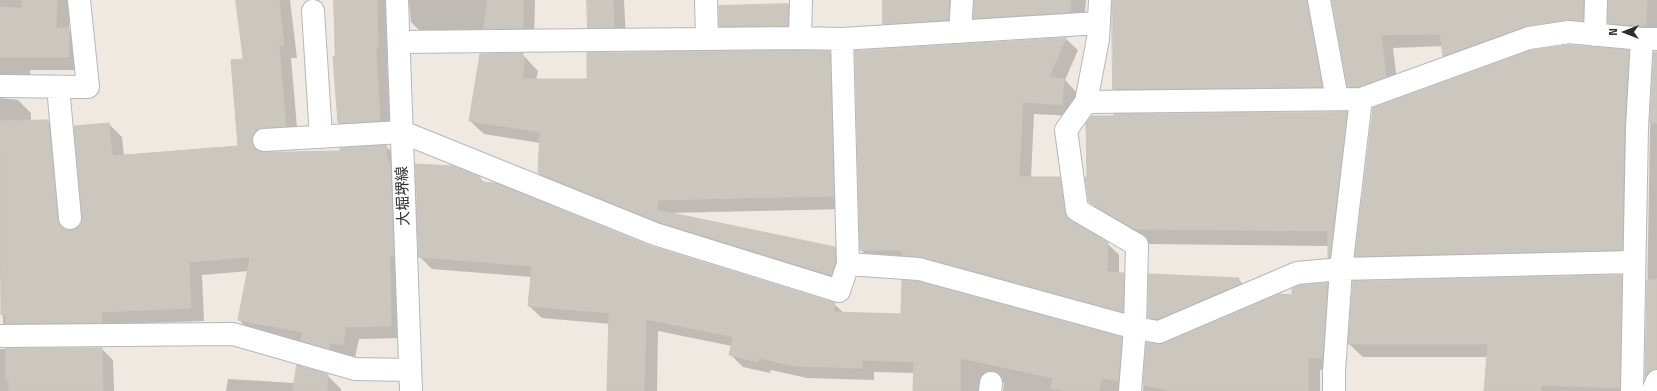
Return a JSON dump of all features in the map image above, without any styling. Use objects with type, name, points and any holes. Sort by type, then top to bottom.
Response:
[{"type":"street","points":[[0,86],[88,87],[79,0]]},
{"type":"street","name":"大堀堺線","points":[[397,0],[411,380]]},
{"type":"street","points":[[706,0],[707,39]]},
{"type":"street","points":[[800,38],[801,0]]},
{"type":"street","points":[[960,32],[962,0]]},
{"type":"street","points":[[1100,0],[1098,39],[1086,102],[1066,130],[1077,210],[1137,245],[1135,328],[1130,391]]},
{"type":"street","points":[[1319,0],[1337,99]]},
{"type":"street","points":[[1595,35],[1596,0]]},
{"type":"street","points":[[314,11],[321,136]]},
{"type":"street","points":[[399,42],[800,38],[842,39],[1099,23]]},
{"type":"street","points":[[1086,102],[1362,99],[1529,38],[1569,32],[1650,39],[1637,128],[1632,391]]},
{"type":"street","points":[[264,140],[402,132],[656,234],[839,291],[848,264],[842,39]]},
{"type":"street","points":[[58,87],[70,218]]},
{"type":"street","points":[[1334,391],[1341,269],[1362,99]]},
{"type":"street","points":[[848,264],[919,269],[1135,328],[1159,332],[1297,273],[1341,269],[1634,262]]},
{"type":"street","points":[[0,336],[233,334],[356,369],[411,380]]},
{"type":"street","points":[[1653,391],[1657,381]]},
{"type":"building","points":[[22,0],[57,0],[56,28],[69,28],[69,57],[0,57],[0,7],[22,8]]},
{"type":"building","points":[[236,0],[279,0],[284,45],[279,46],[286,126],[257,129],[253,135],[252,141],[254,147],[258,151],[340,151],[340,148],[386,145],[387,162],[390,162],[394,256],[390,255],[391,326],[346,327],[343,345],[329,343],[329,349],[301,340],[302,332],[238,320],[250,257],[189,262],[191,308],[102,312],[102,323],[6,323],[6,315],[1,315],[0,121],[48,120],[58,220],[60,226],[65,229],[72,230],[81,224],[82,217],[74,126],[109,123],[112,156],[238,146],[231,60],[243,59]]},
{"type":"building","points":[[334,0],[377,0],[378,47],[376,47],[380,121],[338,123],[333,57],[335,56]]},
{"type":"building","points":[[488,0],[523,0],[523,28],[484,29]]},
{"type":"building","points":[[587,0],[613,0],[614,27],[588,28]]},
{"type":"building","points":[[883,0],[949,0],[948,20],[883,24]]},
{"type":"building","points":[[974,0],[1071,0],[1070,12],[973,18]]},
{"type":"building","points":[[1112,0],[1307,0],[1322,87],[1113,89]]},
{"type":"building","points":[[1332,0],[1583,0],[1583,21],[1567,20],[1527,26],[1443,56],[1440,34],[1381,35],[1386,77],[1359,87],[1347,87]]},
{"type":"building","points":[[1608,0],[1647,0],[1646,26],[1608,23]]},
{"type":"building","points":[[788,4],[788,26],[719,26],[719,6]]},
{"type":"building","points":[[1066,38],[1049,77],[1064,79],[1062,105],[1023,102],[1019,177],[1060,177],[1067,217],[1108,242],[1107,272],[1124,273],[1123,312],[922,257],[902,255],[902,250],[860,250],[855,51]]},
{"type":"building","points":[[1569,45],[1629,50],[1624,128],[1622,250],[1355,256],[1373,108],[1532,50]]},
{"type":"building","points":[[800,50],[830,51],[834,196],[658,200],[657,210],[835,247],[835,262],[831,275],[659,222],[538,173],[540,132],[469,121],[480,54],[523,53],[522,56],[525,57],[522,79],[587,79],[587,53]]},
{"type":"building","points":[[1654,52],[1657,52],[1657,123],[1650,123]]},
{"type":"building","points":[[1347,112],[1330,257],[1328,258],[1328,231],[1134,229],[1089,202],[1085,177],[1087,177],[1086,123],[1091,116],[1114,116],[1114,114]]},
{"type":"building","points":[[415,164],[453,166],[480,177],[480,182],[496,183],[650,246],[835,303],[833,312],[901,314],[902,280],[917,281],[1122,337],[1118,381],[1102,378],[1099,391],[1067,391],[1051,388],[1053,378],[960,358],[960,391],[913,391],[914,362],[862,360],[862,368],[794,366],[759,358],[758,362],[729,355],[733,337],[646,319],[644,391],[607,391],[609,313],[528,306],[532,266],[419,257]]},
{"type":"building","points":[[1149,274],[1239,278],[1239,284],[1157,319],[1148,317]]},
{"type":"building","points":[[1622,275],[1620,388],[1541,385],[1541,391],[1484,391],[1488,344],[1348,344],[1353,281]]},
{"type":"building","points":[[1657,279],[1657,369],[1650,371],[1645,378],[1647,281]]},
{"type":"building","points":[[1328,283],[1322,358],[1308,358],[1308,391],[1173,391],[1143,385],[1146,343],[1164,343],[1279,294],[1292,295],[1292,289],[1300,285]]},
{"type":"building","points":[[6,348],[102,348],[103,391],[9,391],[9,379],[6,379]]},
{"type":"building","points":[[297,365],[328,374],[327,391],[293,391]]}]
